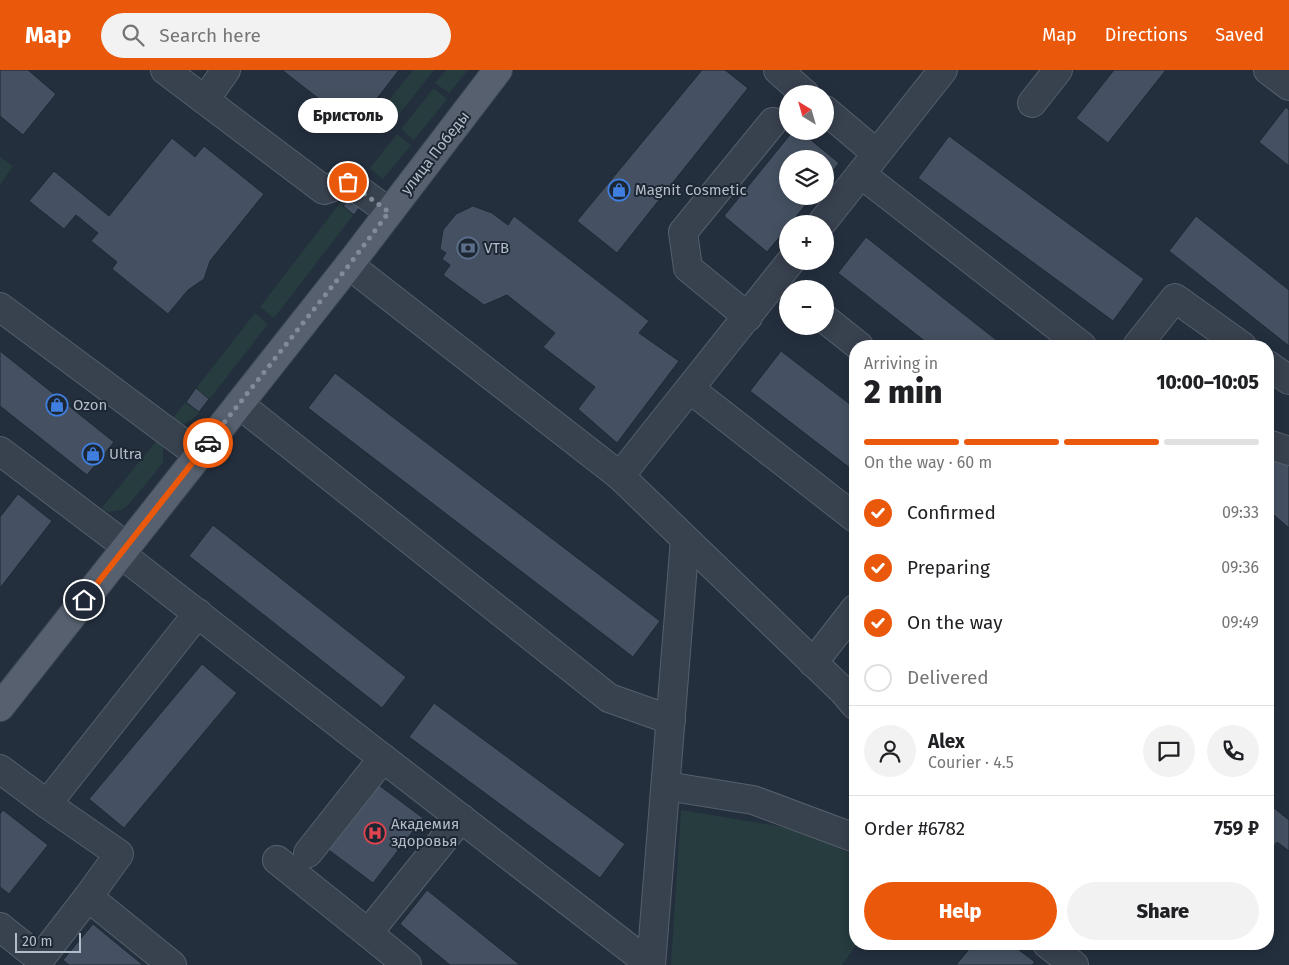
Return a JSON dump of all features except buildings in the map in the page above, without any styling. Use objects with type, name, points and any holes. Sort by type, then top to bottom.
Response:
[{"type":"main road","name":"улица Победы","points":[[0,707],[349,265],[498,70]]},
{"type":"lane","points":[[165,70],[324,190],[348,182],[389,212]]},
{"type":"lane","points":[[205,100],[226,70]]},
{"type":"lane","points":[[778,70],[796,85]]},
{"type":"lane","points":[[828,215],[942,70]]},
{"type":"lane","points":[[1032,103],[1058,70]]},
{"type":"lane","points":[[1268,70],[1289,86]]},
{"type":"lane","points":[[834,121],[868,164],[1075,340]]},
{"type":"lane","points":[[748,317],[688,268],[683,232],[773,122]]},
{"type":"lane","points":[[349,265],[620,476],[849,699]]},
{"type":"lane","points":[[620,476],[748,317],[786,277]]},
{"type":"lane","points":[[1142,340],[1175,298],[1234,340]]},
{"type":"lane","points":[[0,307],[198,455]]},
{"type":"lane","points":[[834,326],[851,340]]},
{"type":"lane","points":[[1274,369],[1289,380]]},
{"type":"lane","points":[[690,389],[849,513]]},
{"type":"lane","points":[[239,404],[608,698],[671,720]]},
{"type":"lane","points":[[1274,446],[1289,450]]},
{"type":"lane","points":[[5,464],[124,550],[198,613],[651,965]]},
{"type":"lane","points":[[651,965],[685,539]]},
{"type":"lane","points":[[48,804],[198,613]]},
{"type":"lane","points":[[813,663],[849,617]]},
{"type":"lane","points":[[308,853],[383,758]]},
{"type":"lane","points":[[0,769],[119,854],[38,962],[0,928]]},
{"type":"lane","points":[[666,786],[753,800],[849,836]]},
{"type":"lane","points":[[368,933],[461,818]]},
{"type":"lane","points":[[278,860],[407,965]]},
{"type":"lane","points":[[88,897],[172,965]]},
{"type":"lane","points":[[1055,950],[1074,965]]},
{"type":"green space","points":[[413,70],[434,70],[390,126],[377,115]]},
{"type":"green space","points":[[446,70],[468,70],[449,93],[435,83]]},
{"type":"green space","points":[[434,88],[447,99],[414,140],[401,129]]},
{"type":"green space","points":[[397,134],[411,145],[383,179],[370,168]]},
{"type":"green space","points":[[0,157],[13,166],[0,185]]},
{"type":"green space","points":[[347,194],[361,205],[274,318],[260,307]]},
{"type":"green space","points":[[255,313],[268,324],[197,415],[184,424],[169,423]]},
{"type":"green space","points":[[158,439],[163,445],[163,463],[129,504],[121,510],[108,512],[101,509]]},
{"type":"green space","points":[[681,810],[795,829],[849,852],[849,950],[853,950],[842,965],[671,965]]},
{"type":"way so far","points":[[208,443],[389,212],[348,182]]},
{"type":"place","name":"Бристоль","points":[[348,182]]},
{"type":"place","name":"Magnit Cosmetic","points":[[619,190]]},
{"type":"place","name":"VTB","points":[[468,248]]},
{"type":"place","name":"Ozon","points":[[57,405]]},
{"type":"place","name":"Ultra","points":[[93,454]]},
{"type":"place","name":"Академия здоровья","points":[[375,833]]},
{"type":"route","points":[[84,600],[208,443]]}]
